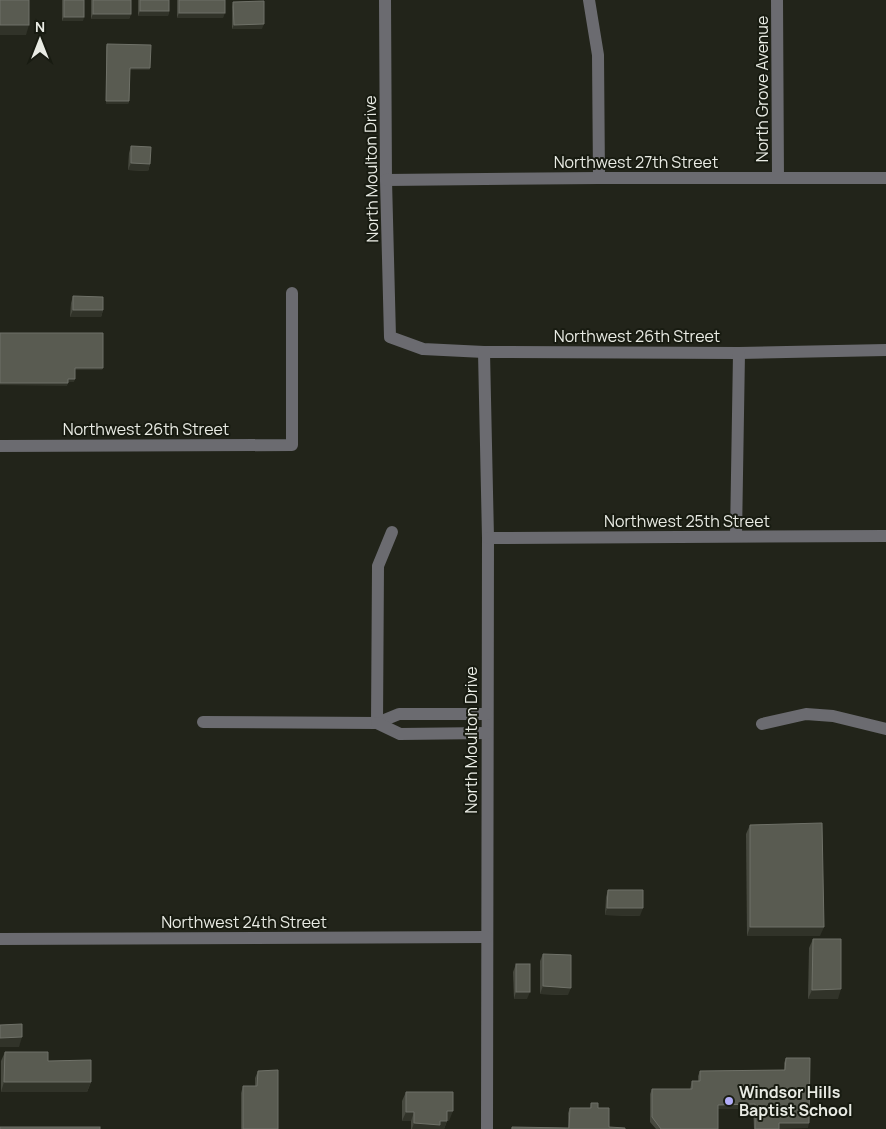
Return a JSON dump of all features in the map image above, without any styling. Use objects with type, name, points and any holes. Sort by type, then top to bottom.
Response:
[{"type":"street","name":"North Moulton Drive","points":[[385,0],[386,180],[390,337]]},
{"type":"street","points":[[589,0],[598,55],[600,178]]},
{"type":"street","name":"North Grove Avenue","points":[[778,0],[778,178]]},
{"type":"street","name":"Northwest 27th Street","points":[[386,180],[886,178]]},
{"type":"street","name":"Northwest 26th Street","points":[[0,446],[292,445],[292,292]]},
{"type":"street","name":"Northwest 26th Street","points":[[390,337],[423,349],[484,352],[886,350]]},
{"type":"street","name":"North Moulton Drive","points":[[484,352],[488,538],[487,1129]]},
{"type":"street","points":[[736,536],[739,352]]},
{"type":"street","points":[[376,723],[378,566],[392,532]]},
{"type":"street","name":"Northwest 25th Street","points":[[488,538],[886,536]]},
{"type":"street","points":[[203,722],[376,723],[399,714],[487,714]]},
{"type":"street","points":[[429,714],[429,733]]},
{"type":"street","points":[[762,724],[806,714],[833,716],[886,729]]},
{"type":"street","points":[[376,723],[400,734],[487,733]]},
{"type":"street","name":"Northwest 24th Street","points":[[0,939],[487,938]]},
{"type":"building","points":[[0,0],[29,0],[29,25],[0,25]]},
{"type":"building","points":[[64,0],[84,0],[84,17],[64,17]]},
{"type":"building","points":[[93,0],[131,0],[131,14],[93,14]]},
{"type":"building","points":[[140,0],[169,0],[169,11],[140,11]]},
{"type":"building","points":[[179,0],[225,0],[225,13],[179,13]]},
{"type":"building","points":[[264,1],[264,24],[234,25],[233,2]]},
{"type":"building","points":[[107,44],[151,45],[150,68],[130,68],[129,101],[106,101]]},
{"type":"building","points":[[131,146],[151,147],[150,164],[131,163]]},
{"type":"building","points":[[73,296],[103,297],[103,310],[73,310]]},
{"type":"building","points":[[0,333],[103,333],[103,368],[75,368],[75,379],[68,379],[68,383],[0,383]]},
{"type":"building","points":[[822,823],[824,927],[750,927],[750,825]]},
{"type":"building","points":[[608,890],[643,890],[643,908],[607,908]]},
{"type":"building","points":[[813,939],[841,939],[841,989],[812,990]]},
{"type":"building","points":[[543,954],[571,955],[571,988],[543,986]]},
{"type":"building","points":[[516,964],[530,964],[530,992],[516,992]]},
{"type":"building","points":[[22,1024],[22,1037],[0,1038],[0,1025]]},
{"type":"building","points":[[5,1052],[48,1052],[48,1061],[91,1060],[91,1082],[4,1082]]},
{"type":"building","name":"Windsor Hills Baptist School","points":[[786,1058],[810,1058],[809,1123],[779,1123],[779,1129],[755,1129],[755,1104],[718,1105],[718,1129],[661,1129],[652,1117],[652,1089],[692,1089],[692,1081],[700,1081],[700,1071],[785,1070]]},
{"type":"building","points":[[278,1070],[278,1129],[243,1129],[243,1086],[257,1086],[258,1071]]},
{"type":"building","points":[[406,1092],[453,1092],[453,1111],[447,1111],[447,1121],[440,1121],[440,1125],[414,1123],[414,1112],[406,1112]]},
{"type":"building","points":[[591,1103],[598,1103],[598,1108],[609,1108],[609,1127],[625,1129],[512,1129],[512,1127],[569,1128],[570,1108],[591,1108]]},
{"type":"building","points":[[0,1127],[100,1127],[100,1129],[0,1129]]},
{"type":"place","name":"Windsor Hills Baptist School","points":[[729,1101]]}]
